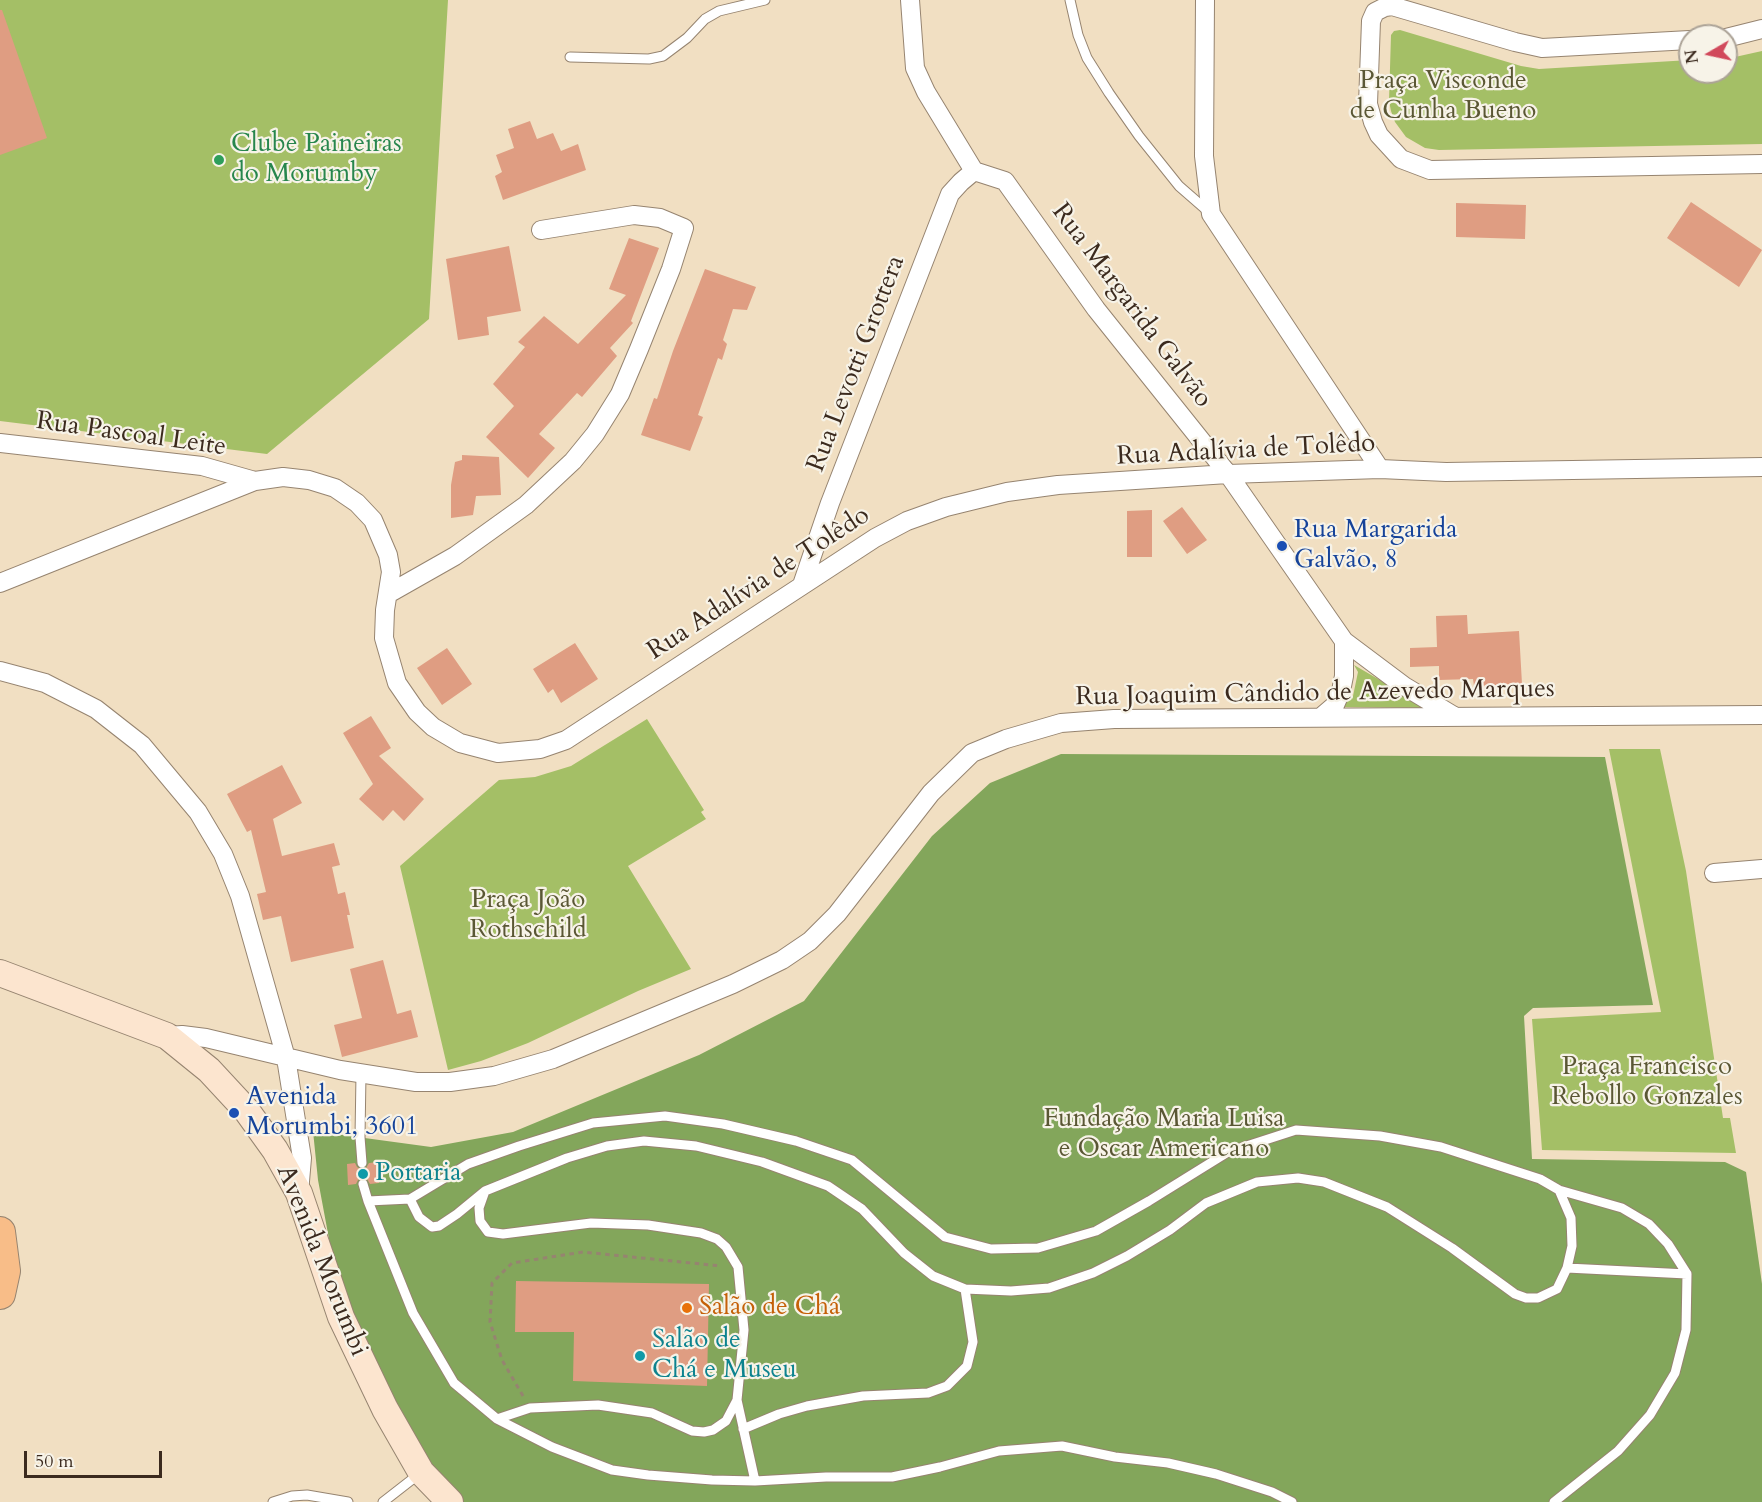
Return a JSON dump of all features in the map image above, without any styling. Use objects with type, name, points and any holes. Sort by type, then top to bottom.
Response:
[{"type":"main road","name":"Avenida Morumbi","points":[[0,973],[167,1036],[208,1070],[247,1111],[275,1150],[299,1193],[341,1317],[385,1409],[421,1472],[450,1502]]},
{"type":"main road","points":[[0,1232],[5,1271],[0,1294]]},
{"type":"street","points":[[910,0],[915,68],[926,92],[974,171]]},
{"type":"street","points":[[1205,0],[1204,156],[1211,214],[1380,470]]},
{"type":"street","points":[[1678,41],[1542,48],[1515,42],[1392,3],[1375,12],[1371,21],[1368,104],[1372,122],[1378,135],[1401,159],[1417,167],[1430,170],[1762,164]]},
{"type":"street","points":[[1738,35],[1762,29]]},
{"type":"street","name":"Rua Margarida Galvão","points":[[974,171],[1005,181],[1096,309],[1228,474],[1344,641],[1404,686],[1456,717]]},
{"type":"street","name":"Rua Levotti Grottera","points":[[802,585],[830,503],[950,194],[974,171]]},
{"type":"street","points":[[388,594],[455,556],[526,505],[573,462],[595,434],[620,394],[671,269],[684,228],[660,218],[634,215],[541,230]]},
{"type":"street","name":"Rua Pascoal Leite","points":[[0,443],[202,466],[255,481]]},
{"type":"street","name":"Rua Adalívia de Tolêdo","points":[[0,583],[255,481],[283,477],[309,480],[335,488],[357,503],[373,520],[388,555],[391,573],[385,610],[384,638],[397,683],[417,712],[433,727],[460,743],[498,753],[540,749],[566,740],[875,538],[907,521],[946,507],[1007,492],[1058,485],[1228,474],[1380,470],[1446,472],[1762,467]]},
{"type":"street","points":[[1321,717],[1335,705],[1341,691],[1344,676],[1344,641]]},
{"type":"street","points":[[0,671],[45,683],[96,709],[142,745],[198,812],[223,854],[240,896],[286,1058],[302,1158],[299,1193]]},
{"type":"street","name":"Rua Joaquim Cândido de Azevedo Marques","points":[[167,1036],[206,1038],[361,1074],[427,1082],[450,1082],[494,1076],[553,1059],[733,984],[782,960],[810,941],[837,914],[931,793],[972,753],[1006,739],[1061,723],[1114,719],[1762,715]]},
{"type":"street","points":[[1714,873],[1762,869]]},
{"type":"lane","points":[[570,57],[649,58],[663,56],[687,38],[705,19],[719,10],[765,0]]},
{"type":"lane","points":[[1070,0],[1078,35],[1087,58],[1109,93],[1139,136],[1179,186],[1211,214]]},
{"type":"lane","points":[[361,1074],[362,1163]]},
{"type":"lane","points":[[368,1201],[410,1199],[468,1164],[593,1123],[665,1116],[723,1124],[796,1141],[852,1160],[945,1237],[991,1248],[1038,1248],[1096,1231],[1228,1152],[1296,1131],[1380,1136],[1442,1147],[1540,1179],[1559,1190],[1622,1208],[1649,1224],[1668,1244],[1688,1274],[1686,1330],[1675,1373],[1650,1415],[1618,1451],[1554,1502]]},
{"type":"lane","points":[[410,1199],[419,1217],[432,1227],[439,1226],[485,1191],[567,1158],[607,1146],[644,1141],[696,1146],[762,1162],[828,1186],[862,1209],[904,1253],[933,1276],[965,1289],[1011,1291],[1040,1288],[1093,1273],[1170,1230],[1206,1203],[1257,1182],[1298,1178],[1324,1182],[1387,1207],[1452,1248],[1515,1294],[1526,1298],[1538,1298],[1557,1289],[1567,1268],[1572,1246],[1571,1218],[1559,1190]]},
{"type":"lane","points":[[363,1184],[413,1313],[454,1383],[497,1419],[552,1447],[612,1470],[648,1475],[754,1480],[892,1477],[999,1451],[1062,1446],[1115,1457],[1168,1463],[1216,1474],[1272,1492],[1292,1502]]},
{"type":"lane","points":[[485,1191],[479,1208],[480,1221],[488,1232],[503,1234],[591,1223],[648,1225],[700,1233],[717,1239],[726,1247],[738,1267],[744,1330],[737,1400],[754,1480]]},
{"type":"lane","points":[[1567,1268],[1688,1274]]},
{"type":"lane","points":[[743,1429],[779,1414],[807,1406],[863,1396],[928,1393],[948,1386],[967,1366],[973,1342],[965,1289]]},
{"type":"lane","points":[[497,1419],[530,1408],[598,1405],[652,1413],[692,1431],[704,1432],[713,1430],[726,1421],[737,1400]]},
{"type":"lane","points":[[383,1502],[421,1472]]},
{"type":"lane","points":[[273,1502],[292,1496],[307,1495],[348,1502]]},
{"type":"path","points":[[530,1408],[502,1360],[490,1322],[492,1283],[512,1263],[583,1252],[738,1267]]},
{"type":"green space","name":"Clube Paineiras do Morumby","points":[[0,0],[448,0],[429,319],[267,454],[0,421]]},
{"type":"green space","name":"Praça Visconde de Cunha Bueno","points":[[1400,30],[1521,66],[1539,69],[1678,61],[1678,84],[1738,84],[1738,56],[1762,51],[1762,144],[1439,150],[1425,148],[1406,137],[1395,122],[1391,111],[1389,101],[1391,35],[1394,31]]},
{"type":"green space","points":[[1354,665],[1428,708],[1342,707],[1353,696],[1358,672]]},
{"type":"green space","name":"Praça João Rothschild","points":[[647,719],[704,810],[701,812],[706,819],[628,866],[691,969],[638,991],[528,1043],[481,1061],[448,1070],[400,866],[499,780],[535,777],[571,766]]},
{"type":"green space","name":"Praça Francisco Rebollo Gonzales","points":[[1609,749],[1660,749],[1686,871],[1723,1118],[1730,1118],[1736,1153],[1542,1150],[1532,1019],[1661,1012]]},
{"type":"green space","name":"Fundação Maria Luisa e Oscar Americano","points":[[1061,754],[1605,757],[1653,1005],[1533,1008],[1524,1016],[1532,1159],[1725,1162],[1746,1172],[1762,1284],[1762,1502],[459,1502],[403,1435],[360,1340],[332,1255],[318,1180],[313,1131],[431,1147],[513,1132],[699,1055],[804,1001],[932,836],[990,783]]},
{"type":"building","points":[[0,10],[2,10],[47,138],[0,155]]},
{"type":"building","points":[[530,121],[537,139],[553,133],[561,151],[578,144],[586,170],[503,200],[495,176],[502,172],[496,155],[514,148],[508,129]]},
{"type":"building","points":[[1691,202],[1762,250],[1739,287],[1667,238]]},
{"type":"building","points":[[1456,203],[1526,205],[1525,239],[1456,237]]},
{"type":"building","points":[[629,238],[659,248],[631,321],[633,323],[610,348],[617,356],[582,397],[577,393],[539,434],[555,448],[528,478],[486,437],[514,406],[493,384],[525,347],[518,342],[544,316],[578,344],[626,295],[609,289]]},
{"type":"building","points":[[509,246],[521,311],[487,317],[489,335],[458,340],[446,259]]},
{"type":"building","points":[[705,269],[756,287],[747,310],[733,309],[723,340],[727,344],[722,360],[718,358],[698,415],[703,417],[690,451],[641,435],[654,398],[657,399]]},
{"type":"building","points":[[462,455],[499,457],[501,495],[476,496],[473,515],[451,518],[451,485],[455,462],[462,460]]},
{"type":"building","points":[[1182,507],[1207,540],[1187,554],[1163,521]]},
{"type":"building","points":[[1152,510],[1152,557],[1127,557],[1127,511]]},
{"type":"building","points":[[1467,615],[1468,634],[1519,631],[1522,684],[1474,686],[1473,679],[1439,680],[1439,666],[1410,667],[1410,648],[1437,647],[1436,616]]},
{"type":"building","points":[[575,643],[598,679],[561,703],[553,689],[548,693],[533,669]]},
{"type":"building","points":[[447,648],[472,684],[442,705],[417,668]]},
{"type":"building","points":[[371,716],[391,748],[379,756],[424,799],[404,821],[393,810],[383,821],[359,799],[373,784],[343,733]]},
{"type":"building","points":[[282,765],[302,803],[273,819],[282,856],[334,843],[340,865],[332,867],[338,894],[345,892],[354,948],[291,962],[281,916],[263,920],[257,894],[266,892],[251,830],[247,832],[227,794]]},
{"type":"building","points":[[383,960],[397,1014],[411,1010],[418,1037],[342,1057],[334,1025],[362,1018],[350,969]]},
{"type":"building","name":"Portaria","points":[[378,1162],[379,1183],[370,1184],[362,1177],[356,1184],[348,1185],[347,1164],[355,1163],[362,1170],[369,1163]]},
{"type":"building","name":"Salão de Chá e Museu","points":[[516,1281],[709,1284],[707,1386],[573,1381],[574,1332],[515,1332]]},
{"type":"place","name":"Clube Paineiras do Morumby","points":[[219,160]]},
{"type":"place","name":"Rua Margarida Galvão, 8","points":[[1282,546]]},
{"type":"place","name":"Avenida Morumbi, 3601","points":[[234,1113]]},
{"type":"place","name":"Portaria","points":[[363,1174]]},
{"type":"place","name":"Salão de Chá","points":[[687,1308]]},
{"type":"place","name":"Salão de Chá e Museu","points":[[640,1356]]}]
